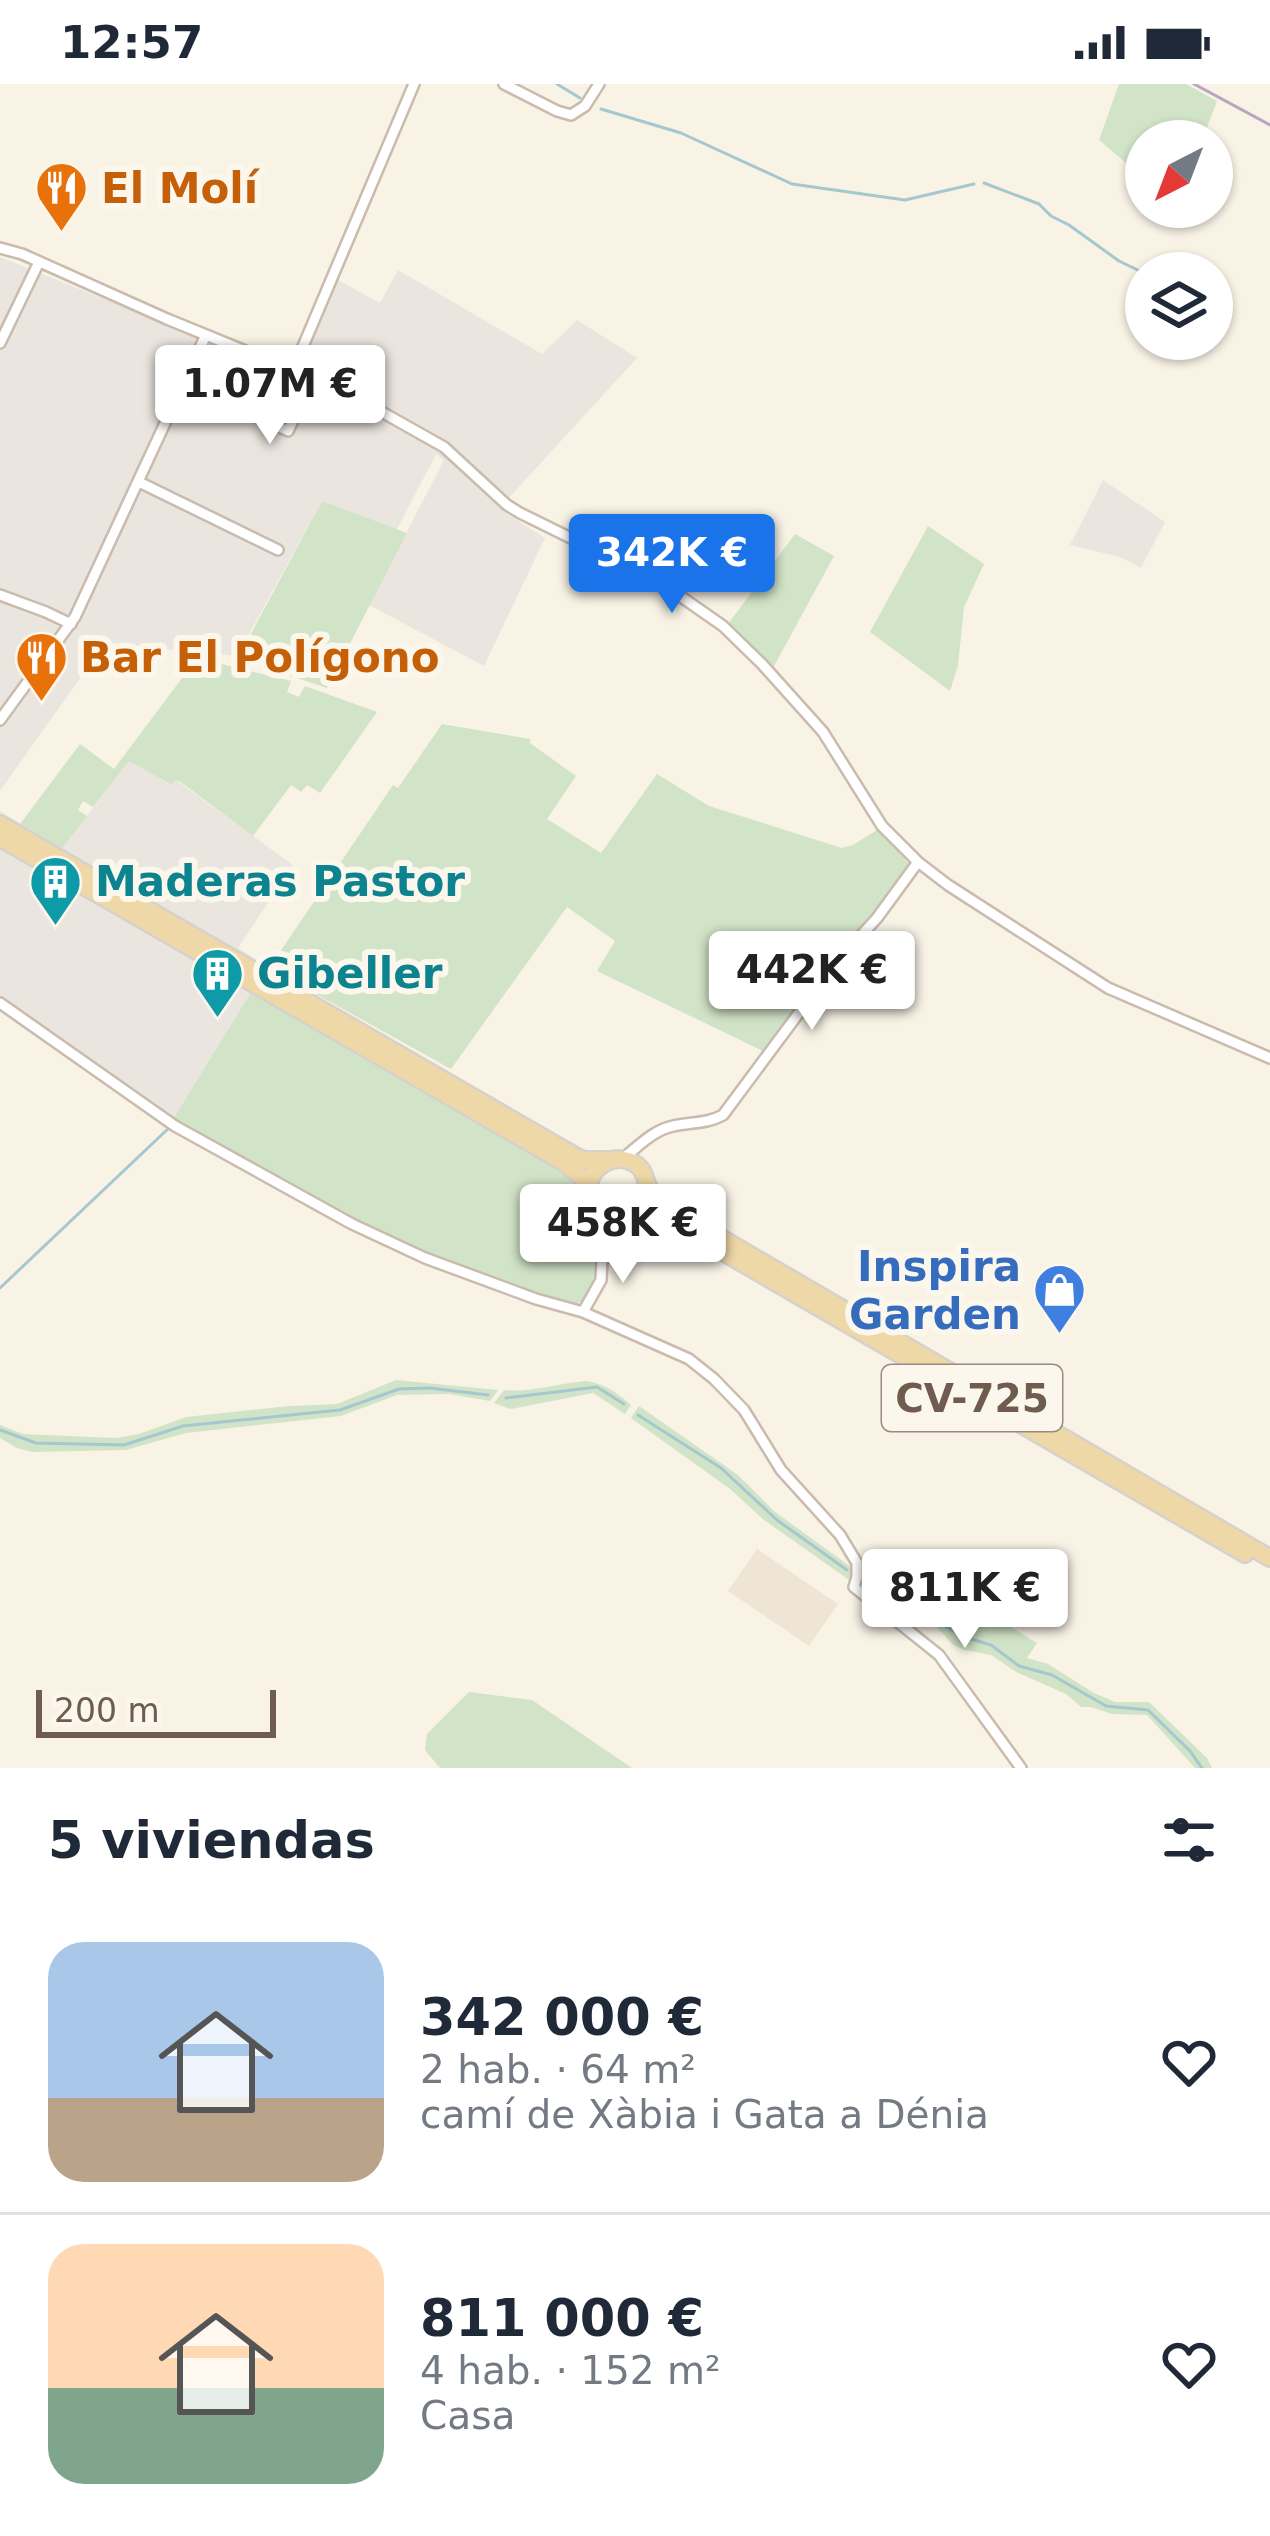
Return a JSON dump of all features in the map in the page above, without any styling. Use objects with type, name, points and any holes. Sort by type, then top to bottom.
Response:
[{"type":"main road","points":[[0,824],[577,1157],[630,1161],[643,1171],[649,1188],[648,1197],[632,1214]]},
{"type":"main road","name":"CV-725","points":[[0,838],[563,1162],[585,1180],[609,1215],[651,1211],[659,1215],[1270,1567]]},
{"type":"main road","points":[[593,1198],[593,1175],[604,1163],[616,1160]]},
{"type":"main road","name":"CV-725","points":[[649,1188],[668,1207],[758,1261],[1270,1558]]},
{"type":"street","points":[[293,370],[414,84]]},
{"type":"street","points":[[504,84],[571,115],[585,106],[599,84]]},
{"type":"street","points":[[2,245],[349,393],[444,447],[520,513],[680,594],[723,626],[823,732],[882,826],[918,862],[1108,988],[1270,1058]]},
{"type":"street","points":[[0,343],[38,262]]},
{"type":"street","points":[[0,720],[71,624],[206,335]]},
{"type":"street","points":[[185,383],[289,431],[313,378]]},
{"type":"street","points":[[139,482],[278,550]]},
{"type":"street","points":[[0,595],[71,624]]},
{"type":"street","points":[[616,1160],[669,1126],[708,1122],[723,1115],[918,862]]},
{"type":"street","points":[[0,1003],[175,1126],[293,1193],[425,1258],[583,1312],[688,1359],[744,1410],[781,1471],[848,1546],[858,1568],[854,1587],[939,1655],[1022,1768]]},
{"type":"street","points":[[643,1171],[655,1132]]},
{"type":"street","points":[[583,1312],[602,1280],[603,1242],[593,1198]]},
{"type":"street","points":[[603,1242],[632,1214]]},
{"type":"shaded area","points":[[0,257],[285,372],[327,274],[380,303],[398,270],[542,354],[577,320],[637,358],[504,503],[466,477],[507,514],[545,538],[484,666],[369,605],[444,460],[436,454],[396,531],[322,501],[237,656],[105,643],[0,791]]},
{"type":"shaded area","points":[[1103,480],[1165,522],[1141,568],[1120,557],[1070,545]]},
{"type":"shaded area","points":[[129,760],[171,785],[176,780],[293,865],[238,948],[269,967],[172,1121],[0,996],[0,811],[62,849]]},
{"type":"shaded area","points":[[757,1549],[838,1604],[809,1646],[728,1591]]},
{"type":"green space","points":[[1119,84],[1186,84],[1217,101],[1210,120],[1125,120],[1125,162],[1099,140]]},
{"type":"green space","points":[[322,501],[407,533],[327,688],[238,658]]},
{"type":"green space","points":[[928,526],[984,564],[964,607],[958,665],[950,691],[870,632]]},
{"type":"green space","points":[[795,534],[834,556],[773,668],[728,624]]},
{"type":"green space","points":[[197,658],[291,681],[287,692],[299,697],[305,686],[377,712],[320,793],[307,785],[301,792],[291,785],[253,836],[182,783],[176,780],[172,785],[129,761],[93,807],[83,801],[78,810],[87,816],[61,850],[20,824],[80,744],[114,769]]},
{"type":"green space","points":[[442,724],[530,739],[576,776],[547,819],[601,853],[657,774],[709,806],[842,848],[877,830],[909,864],[894,891],[833,961],[767,1053],[597,971],[615,941],[567,907],[451,1069],[269,968],[393,785],[398,788]]},
{"type":"green space","points":[[252,991],[565,1170],[580,1185],[596,1221],[596,1273],[586,1300],[572,1305],[541,1298],[427,1256],[172,1121]]},
{"type":"green space","points":[[396,1380],[498,1390],[490,1401],[449,1394],[397,1395],[341,1416],[186,1433],[126,1450],[32,1452],[0,1438],[0,1425],[23,1434],[116,1438],[186,1417],[337,1404]]},
{"type":"green space","points":[[586,1381],[605,1386],[626,1400],[631,1405],[625,1414],[593,1393],[511,1409],[494,1403],[504,1390]]},
{"type":"green space","points":[[639,1406],[738,1475],[775,1512],[851,1567],[852,1582],[631,1418]]},
{"type":"green space","points":[[863,1570],[902,1576],[934,1600],[955,1580],[1001,1621],[1037,1643],[1027,1658],[1048,1664],[1115,1702],[1149,1702],[1212,1768],[1195,1768],[1147,1715],[1081,1707],[1066,1694],[991,1655],[953,1645],[911,1598],[894,1587],[872,1595],[861,1586]]},
{"type":"green space","points":[[469,1692],[532,1700],[632,1768],[440,1768],[425,1750],[427,1734]]},
{"type":"waterway","points":[[557,84],[580,98]]},
{"type":"waterway","points":[[601,109],[681,133],[792,184],[905,200],[974,184]]},
{"type":"waterway","points":[[984,183],[1039,204],[1125,264]]},
{"type":"waterway","points":[[0,1288],[171,1126]]},
{"type":"waterway","points":[[506,1398],[597,1387],[624,1404]]},
{"type":"waterway","points":[[0,1430],[36,1443],[124,1445],[183,1426],[340,1410],[399,1389],[488,1395]]},
{"type":"waterway","points":[[638,1415],[721,1468],[777,1520],[847,1570]]},
{"type":"waterway","points":[[862,1574],[889,1579],[945,1626],[991,1645],[1019,1666],[1052,1675],[1106,1706],[1148,1710],[1202,1768]]},
{"type":"tram line","points":[[1194,84],[1270,125]]},
{"type":"place","name":"El Molí","points":[[62,234]]},
{"type":"place","name":"Bar El Polígono","points":[[41,703]]},
{"type":"place","name":"Maderas Pastor","points":[[56,927]]},
{"type":"place","name":"Gibeller","points":[[218,1019]]},
{"type":"place","name":"Inspira Garden","points":[[1060,1336]]}]
